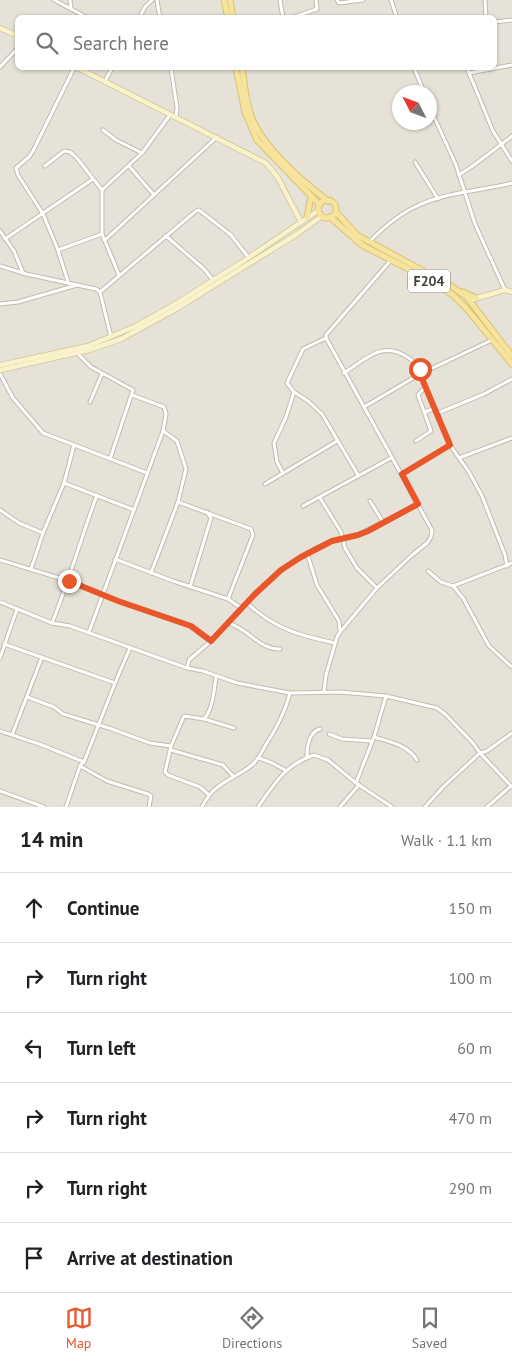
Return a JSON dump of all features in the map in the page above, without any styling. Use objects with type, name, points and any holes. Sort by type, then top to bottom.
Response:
[{"type":"main road","points":[[224,0],[227,15]]},
{"type":"main road","points":[[230,0],[232,15]]},
{"type":"main road","points":[[0,28],[15,35]]},
{"type":"main road","points":[[82,70],[217,137],[270,166],[301,222]]},
{"type":"main road","points":[[236,70],[245,112],[257,140],[311,198],[319,208],[322,216]]},
{"type":"main road","name":"F204","points":[[242,70],[250,113],[262,135],[294,172],[335,206],[336,212],[352,231],[391,260],[448,292],[463,306],[512,364]]},
{"type":"main road","points":[[307,217],[311,198]]},
{"type":"main road","points":[[0,365],[88,346],[143,323],[248,258],[301,222],[319,208],[323,202],[328,201]]},
{"type":"main road","points":[[0,370],[113,343],[142,329],[297,234],[322,216],[330,217],[336,212]]},
{"type":"main road","name":"F204","points":[[330,217],[352,238],[451,286],[471,302],[512,356]]},
{"type":"main road","points":[[451,286],[478,297]]},
{"type":"main road","points":[[471,302],[476,301],[478,297],[505,290],[512,292]]},
{"type":"street","points":[[54,0],[83,15]]},
{"type":"street","points":[[70,0],[71,8]]},
{"type":"street","points":[[140,15],[152,0]]},
{"type":"street","points":[[157,0],[160,15]]},
{"type":"street","points":[[280,0],[282,15]]},
{"type":"street","points":[[300,15],[317,9],[316,0]]},
{"type":"street","points":[[337,0],[341,3],[363,0]]},
{"type":"street","points":[[391,0],[396,15]]},
{"type":"street","points":[[485,0],[486,15]]},
{"type":"street","points":[[497,22],[512,20]]},
{"type":"street","points":[[0,67],[15,51]]},
{"type":"street","points":[[497,68],[512,65]]},
{"type":"street","points":[[68,282],[58,250],[43,214],[18,175],[16,168],[33,151],[73,70]]},
{"type":"street","points":[[105,82],[111,70]]},
{"type":"street","points":[[171,70],[177,108],[176,117]]},
{"type":"street","points":[[415,70],[421,85]]},
{"type":"street","points":[[468,70],[477,96],[500,144],[512,161]]},
{"type":"street","points":[[470,73],[486,70]]},
{"type":"street","points":[[102,190],[142,153],[171,114]]},
{"type":"street","points":[[437,123],[456,165],[475,224],[505,290]]},
{"type":"street","points":[[103,130],[116,140],[142,153]]},
{"type":"street","points":[[459,175],[474,166],[512,136]]},
{"type":"street","points":[[105,240],[217,137]]},
{"type":"street","points":[[45,166],[64,151],[70,152],[86,167],[102,190],[102,234],[119,275]]},
{"type":"street","points":[[415,162],[438,199]]},
{"type":"street","points":[[129,166],[154,195]]},
{"type":"street","points":[[5,239],[93,179]]},
{"type":"street","points":[[369,242],[382,229],[416,206],[465,192],[512,183]]},
{"type":"street","points":[[100,292],[199,210],[231,235],[248,258]]},
{"type":"street","points":[[0,231],[14,251],[23,273]]},
{"type":"street","points":[[58,250],[70,244],[102,234]]},
{"type":"street","points":[[166,236],[203,268],[213,280]]},
{"type":"street","points":[[358,475],[322,414],[308,401],[294,392],[287,383],[303,349],[326,338],[326,335],[350,306],[391,260]]},
{"type":"street","points":[[0,266],[23,273],[77,284],[100,292]]},
{"type":"street","points":[[0,304],[18,302],[77,284]]},
{"type":"street","points":[[100,292],[112,337]]},
{"type":"street","points":[[463,306],[471,302]]},
{"type":"street","points":[[324,691],[326,675],[340,632],[377,588],[411,556],[423,548],[431,537],[432,530],[326,338]]},
{"type":"street","points":[[364,407],[420,374],[492,340]]},
{"type":"street","points":[[344,373],[375,353],[384,350],[394,349],[402,352],[415,363],[420,369],[420,374],[450,445],[469,472],[482,496],[507,561],[507,566]]},
{"type":"street","points":[[77,353],[85,362],[102,374],[133,390],[110,459]]},
{"type":"street","points":[[0,374],[13,398],[43,433],[147,474]]},
{"type":"street","points":[[90,402],[102,374]]},
{"type":"street","points":[[438,413],[484,394],[512,379]]},
{"type":"street","points":[[416,440],[431,431],[426,412],[418,395],[426,386]]},
{"type":"street","points":[[283,473],[277,462],[274,443],[286,417],[294,392]]},
{"type":"street","points":[[89,632],[163,431],[166,414],[164,406],[132,395]]},
{"type":"street","points":[[426,412],[435,408]]},
{"type":"street","points":[[151,573],[178,502],[186,469],[177,441],[163,431]]},
{"type":"street","points":[[459,458],[512,438]]},
{"type":"street","points":[[265,484],[337,441]]},
{"type":"street","points":[[32,569],[43,533],[64,483],[74,445]]},
{"type":"street","points":[[402,474],[450,445]]},
{"type":"street","points":[[303,506],[391,458]]},
{"type":"street","points":[[64,483],[134,510]]},
{"type":"street","points":[[52,623],[69,581],[97,495]]},
{"type":"street","points":[[320,498],[341,532],[345,548],[357,568],[377,588]]},
{"type":"street","points":[[370,501],[382,522]]},
{"type":"street","points":[[178,502],[251,529],[253,532],[228,599]]},
{"type":"street","points":[[187,668],[189,660],[211,641],[241,608],[281,570],[332,541],[358,535],[418,504]]},
{"type":"street","points":[[0,510],[19,523],[43,533]]},
{"type":"street","points":[[190,587],[211,518],[207,512]]},
{"type":"street","points":[[307,554],[317,585],[339,621],[340,632]]},
{"type":"street","points":[[115,559],[228,599],[241,608]]},
{"type":"street","points":[[0,560],[69,581],[118,601],[191,626],[211,641]]},
{"type":"street","points":[[453,586],[512,563]]},
{"type":"street","points":[[428,571],[441,582],[453,586],[463,598],[489,646],[512,667]]},
{"type":"street","points":[[0,602],[52,623],[89,632],[187,668],[237,683],[290,693],[324,691],[386,696],[418,702],[441,710],[511,785],[487,807]]},
{"type":"street","points":[[247,603],[266,619],[290,633],[336,643]]},
{"type":"street","points":[[0,658],[17,609]]},
{"type":"street","points":[[227,623],[246,632],[260,644],[273,649],[280,649]]},
{"type":"street","points":[[4,644],[115,683]]},
{"type":"street","points":[[66,807],[80,766],[84,762],[130,648]]},
{"type":"street","points":[[12,735],[42,657]]},
{"type":"street","points":[[204,718],[212,701],[216,677]]},
{"type":"street","points":[[202,807],[208,794],[259,758],[283,716],[290,693]]},
{"type":"street","points":[[340,807],[357,784],[386,696]]},
{"type":"street","points":[[27,697],[54,708],[63,714],[223,766],[233,776]]},
{"type":"street","points":[[208,794],[200,787],[168,775],[165,772],[181,720],[184,716],[204,718],[234,728]]},
{"type":"street","points":[[308,757],[307,750],[310,738],[316,730],[320,729]]},
{"type":"street","points":[[0,731],[84,762]]},
{"type":"street","points":[[425,807],[443,787],[480,753],[487,751],[512,733]]},
{"type":"street","points":[[329,734],[342,739],[373,739],[407,748],[417,760]]},
{"type":"street","points":[[258,807],[285,770],[314,755],[328,760],[357,784],[392,807]]},
{"type":"street","points":[[259,758],[272,762],[285,770]]},
{"type":"street","points":[[80,766],[107,781],[148,794],[152,800],[149,807]]},
{"type":"street","points":[[0,791],[44,807]]},
{"type":"street","points":[[28,807],[30,802]]},
{"type":"shaded area","points":[[0,0],[512,0],[512,807],[0,807]]},
{"type":"route","points":[[69,581],[118,601],[191,626],[211,641],[241,608],[281,570],[316,548],[332,541],[368,531],[418,504],[402,474],[450,445],[420,374],[420,369]]}]
